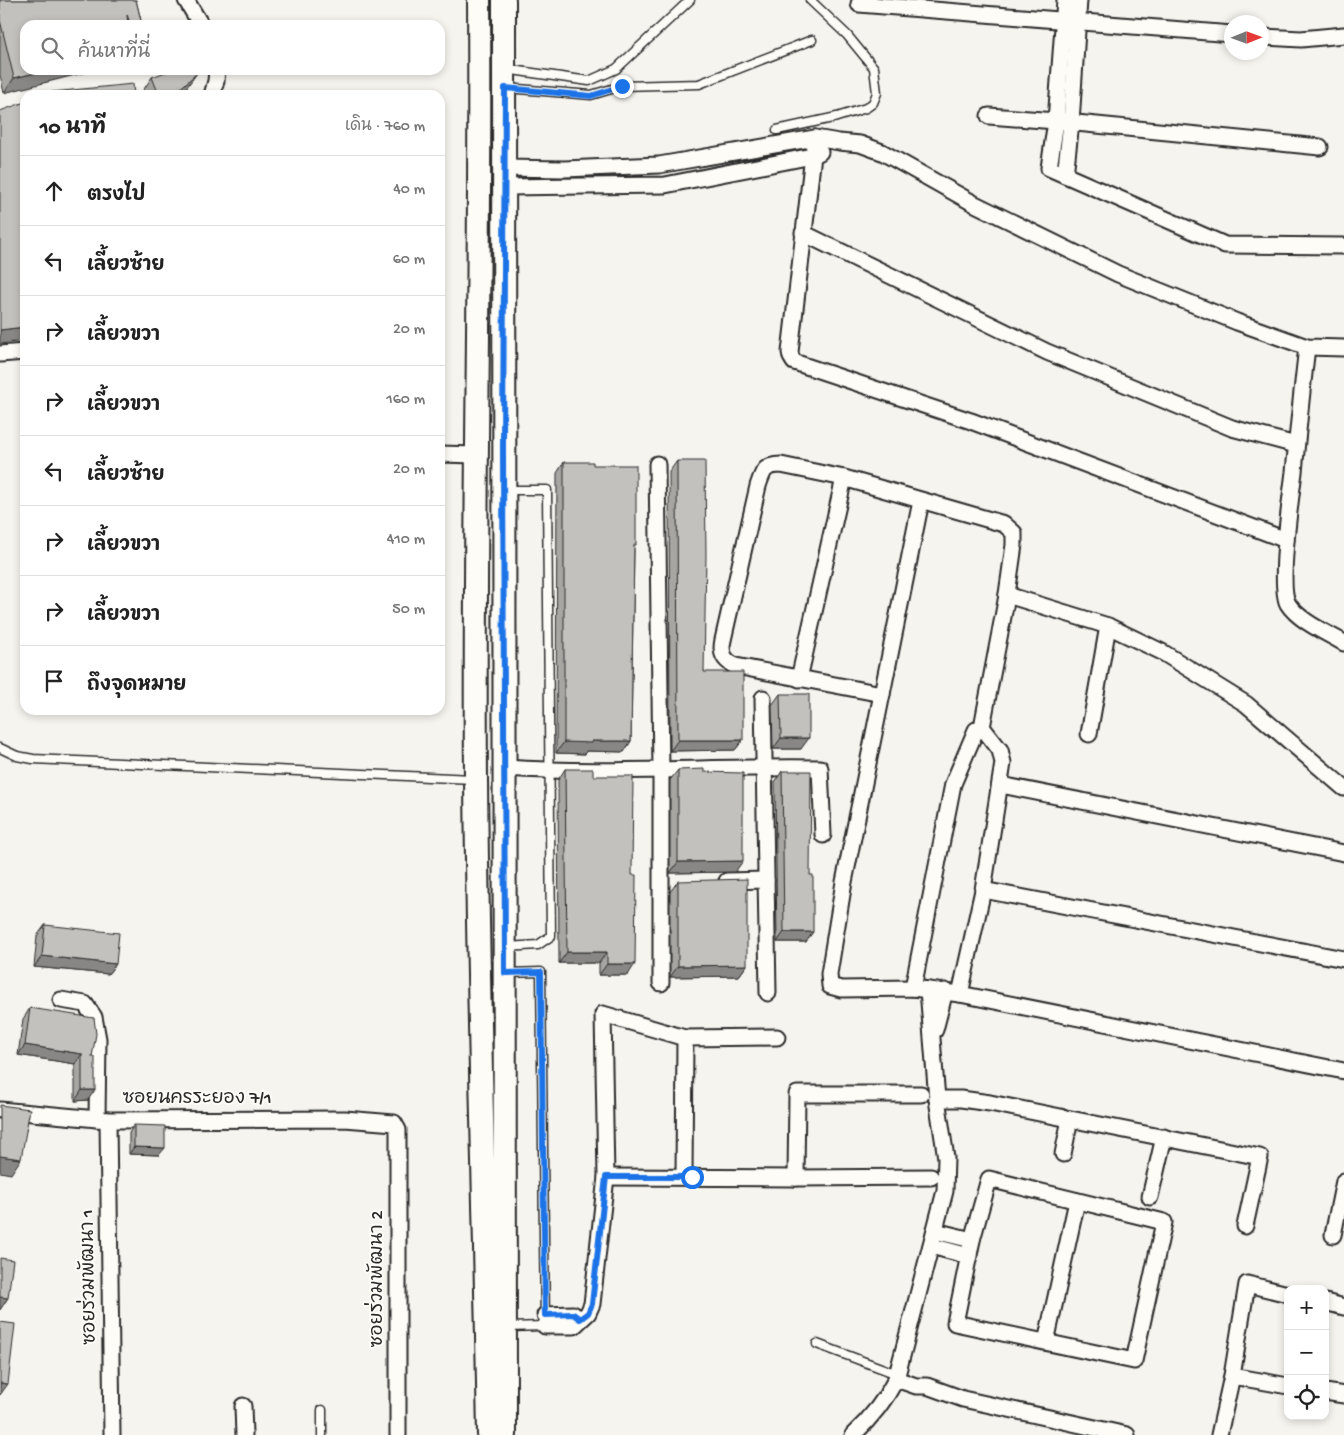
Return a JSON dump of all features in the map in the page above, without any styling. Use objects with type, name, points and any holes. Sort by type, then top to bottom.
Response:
[{"type":"street","points":[[186,0],[198,20]]},
{"type":"street","points":[[480,0],[476,455],[476,779],[489,1435]]},
{"type":"street","points":[[504,0],[504,1435]]},
{"type":"street","points":[[1065,0],[1071,21]]},
{"type":"street","points":[[1065,175],[1063,122],[1071,21],[1080,0]]},
{"type":"street","points":[[859,4],[1224,33]]},
{"type":"street","points":[[1269,37],[1301,39],[1344,36]]},
{"type":"street","points":[[213,90],[217,75]]},
{"type":"street","points":[[989,116],[1320,147]]},
{"type":"street","points":[[1063,122],[1048,168],[1224,245],[1344,246]]},
{"type":"street","points":[[505,178],[564,169],[660,165],[815,138],[860,144],[882,152],[973,203],[1118,274],[1237,322],[1307,347],[1344,348]]},
{"type":"street","points":[[815,138],[790,352],[794,362],[971,422],[1286,540]]},
{"type":"street","points":[[505,178],[665,185],[812,156],[839,142]]},
{"type":"street","points":[[804,233],[1047,352],[1232,428],[1296,444]]},
{"type":"street","points":[[1307,347],[1286,540],[1284,576],[1287,603],[1310,624],[1344,643]]},
{"type":"street","points":[[0,354],[20,352]]},
{"type":"street","points":[[445,454],[476,455]]},
{"type":"street","points":[[657,464],[661,770],[661,983]]},
{"type":"street","points":[[882,694],[731,664],[724,657],[723,640],[758,486],[765,469],[771,465],[781,465],[844,478],[1004,524],[1014,533],[1007,595],[982,727],[1000,750],[1004,764],[983,890],[960,994]]},
{"type":"street","points":[[799,679],[844,478]]},
{"type":"street","points":[[921,500],[844,882],[828,980],[830,986],[841,989],[920,989],[945,991],[1344,1072]]},
{"type":"street","points":[[1007,595],[1108,626],[1162,652],[1246,704],[1344,788]]},
{"type":"street","points":[[476,604],[505,603]]},
{"type":"street","points":[[1089,734],[1108,626]]},
{"type":"street","points":[[763,698],[768,993]]},
{"type":"street","points":[[853,1435],[873,1415],[888,1396],[897,1375],[942,1204],[946,1176],[944,1139],[937,1099],[932,1041],[920,989],[953,784],[976,730],[982,727]]},
{"type":"street","points":[[505,768],[550,771],[763,767],[820,768],[823,835]]},
{"type":"street","points":[[1001,785],[1344,853]]},
{"type":"street","points":[[709,881],[766,880]]},
{"type":"street","points":[[661,882],[680,882]]},
{"type":"street","points":[[983,890],[1344,959]]},
{"type":"street","points":[[932,1041],[945,991]]},
{"type":"street","name":"ซอยร่วมพัฒนา 1","points":[[61,1000],[84,1004],[94,1017],[98,1039],[103,1119],[112,1435]]},
{"type":"street","points":[[545,1320],[573,1314],[580,1319],[588,1313],[592,1304],[606,1177],[603,1014],[685,1038],[777,1037]]},
{"type":"street","points":[[684,1177],[685,1038]]},
{"type":"street","points":[[796,1178],[797,1094],[921,1094]]},
{"type":"street","points":[[937,1099],[990,1103],[1260,1157],[1244,1226]]},
{"type":"street","name":"ซอยนครระยอง 7/1","points":[[0,1110],[103,1119],[344,1119],[394,1123]]},
{"type":"street","points":[[1063,1154],[1070,1118]]},
{"type":"street","name":"ซอยร่วมพัฒนา 2","points":[[394,1123],[398,1130],[398,1435]]},
{"type":"street","points":[[1150,1198],[1164,1137]]},
{"type":"street","points":[[606,1177],[932,1177]]},
{"type":"street","points":[[989,1179],[1164,1222],[1134,1360],[955,1323],[972,1240],[989,1179]]},
{"type":"street","points":[[1333,1235],[1344,1181]]},
{"type":"street","points":[[1046,1342],[1077,1201]]},
{"type":"street","points":[[933,1238],[972,1240]]},
{"type":"street","points":[[933,1238],[969,1256]]},
{"type":"street","points":[[1219,1435],[1232,1376],[1246,1284],[1284,1293]]},
{"type":"street","points":[[1329,1303],[1344,1307]]},
{"type":"street","points":[[897,1375],[916,1386],[927,1386],[963,1399],[1123,1435]]},
{"type":"street","points":[[1232,1376],[1284,1385]]},
{"type":"street","points":[[1329,1393],[1344,1395]]},
{"type":"street","points":[[243,1406],[244,1435]]},
{"type":"lane","points":[[505,78],[589,81],[616,69],[690,0]]},
{"type":"lane","points":[[777,130],[837,117],[866,108],[873,103],[877,93],[874,68],[847,35],[810,0]]},
{"type":"lane","points":[[505,78],[591,96],[622,86],[699,84],[812,40]]},
{"type":"lane","points":[[616,69],[622,86]]},
{"type":"lane","points":[[504,490],[547,490],[551,936],[538,946],[504,948]]},
{"type":"lane","points":[[0,748],[17,756],[32,759],[476,779]]},
{"type":"lane","points":[[504,1328],[545,1320],[541,972],[505,973]]},
{"type":"lane","points":[[817,1344],[897,1375]]},
{"type":"lane","points":[[322,1410],[322,1435]]},
{"type":"building","points":[[0,0],[136,0],[141,20],[129,20],[127,15],[128,20],[20,20],[20,75],[27,75],[14,78],[0,20]]},
{"type":"building","points":[[157,75],[195,75],[178,90],[157,90],[152,77]]},
{"type":"building","points":[[133,84],[134,90],[72,90]]},
{"type":"building","points":[[20,104],[20,328],[0,330],[0,111]]},
{"type":"building","points":[[677,461],[705,461],[704,672],[743,672],[743,740],[678,740]]},
{"type":"building","points":[[564,462],[593,462],[593,465],[636,465],[631,741],[564,742]]},
{"type":"building","points":[[780,694],[809,694],[809,738],[781,738]]},
{"type":"building","points":[[565,769],[593,769],[593,776],[633,776],[632,875],[636,875],[635,964],[607,964],[607,952],[567,952]]},
{"type":"building","points":[[704,769],[704,772],[743,773],[743,861],[678,862],[678,770]]},
{"type":"building","points":[[782,771],[811,771],[810,875],[813,875],[813,932],[784,932]]},
{"type":"building","points":[[747,879],[747,965],[678,966],[678,881]]},
{"type":"building","points":[[45,925],[119,933],[116,964],[42,956]]},
{"type":"building","points":[[30,1008],[94,1018],[96,1034],[92,1057],[95,1057],[95,1090],[82,1090],[82,1054],[25,1045]]},
{"type":"building","points":[[0,1105],[30,1109],[21,1159],[0,1156]]},
{"type":"building","points":[[134,1125],[165,1126],[165,1148],[134,1147]]},
{"type":"building","points":[[0,1258],[13,1260],[8,1298],[0,1297]]},
{"type":"building","points":[[0,1322],[15,1324],[8,1384],[0,1383]]},
{"type":"route","points":[[622,86],[591,96],[505,88],[503,449],[504,948],[505,973],[541,972],[545,1315],[573,1314],[580,1319],[588,1313],[592,1304],[606,1177],[692,1177]]}]
